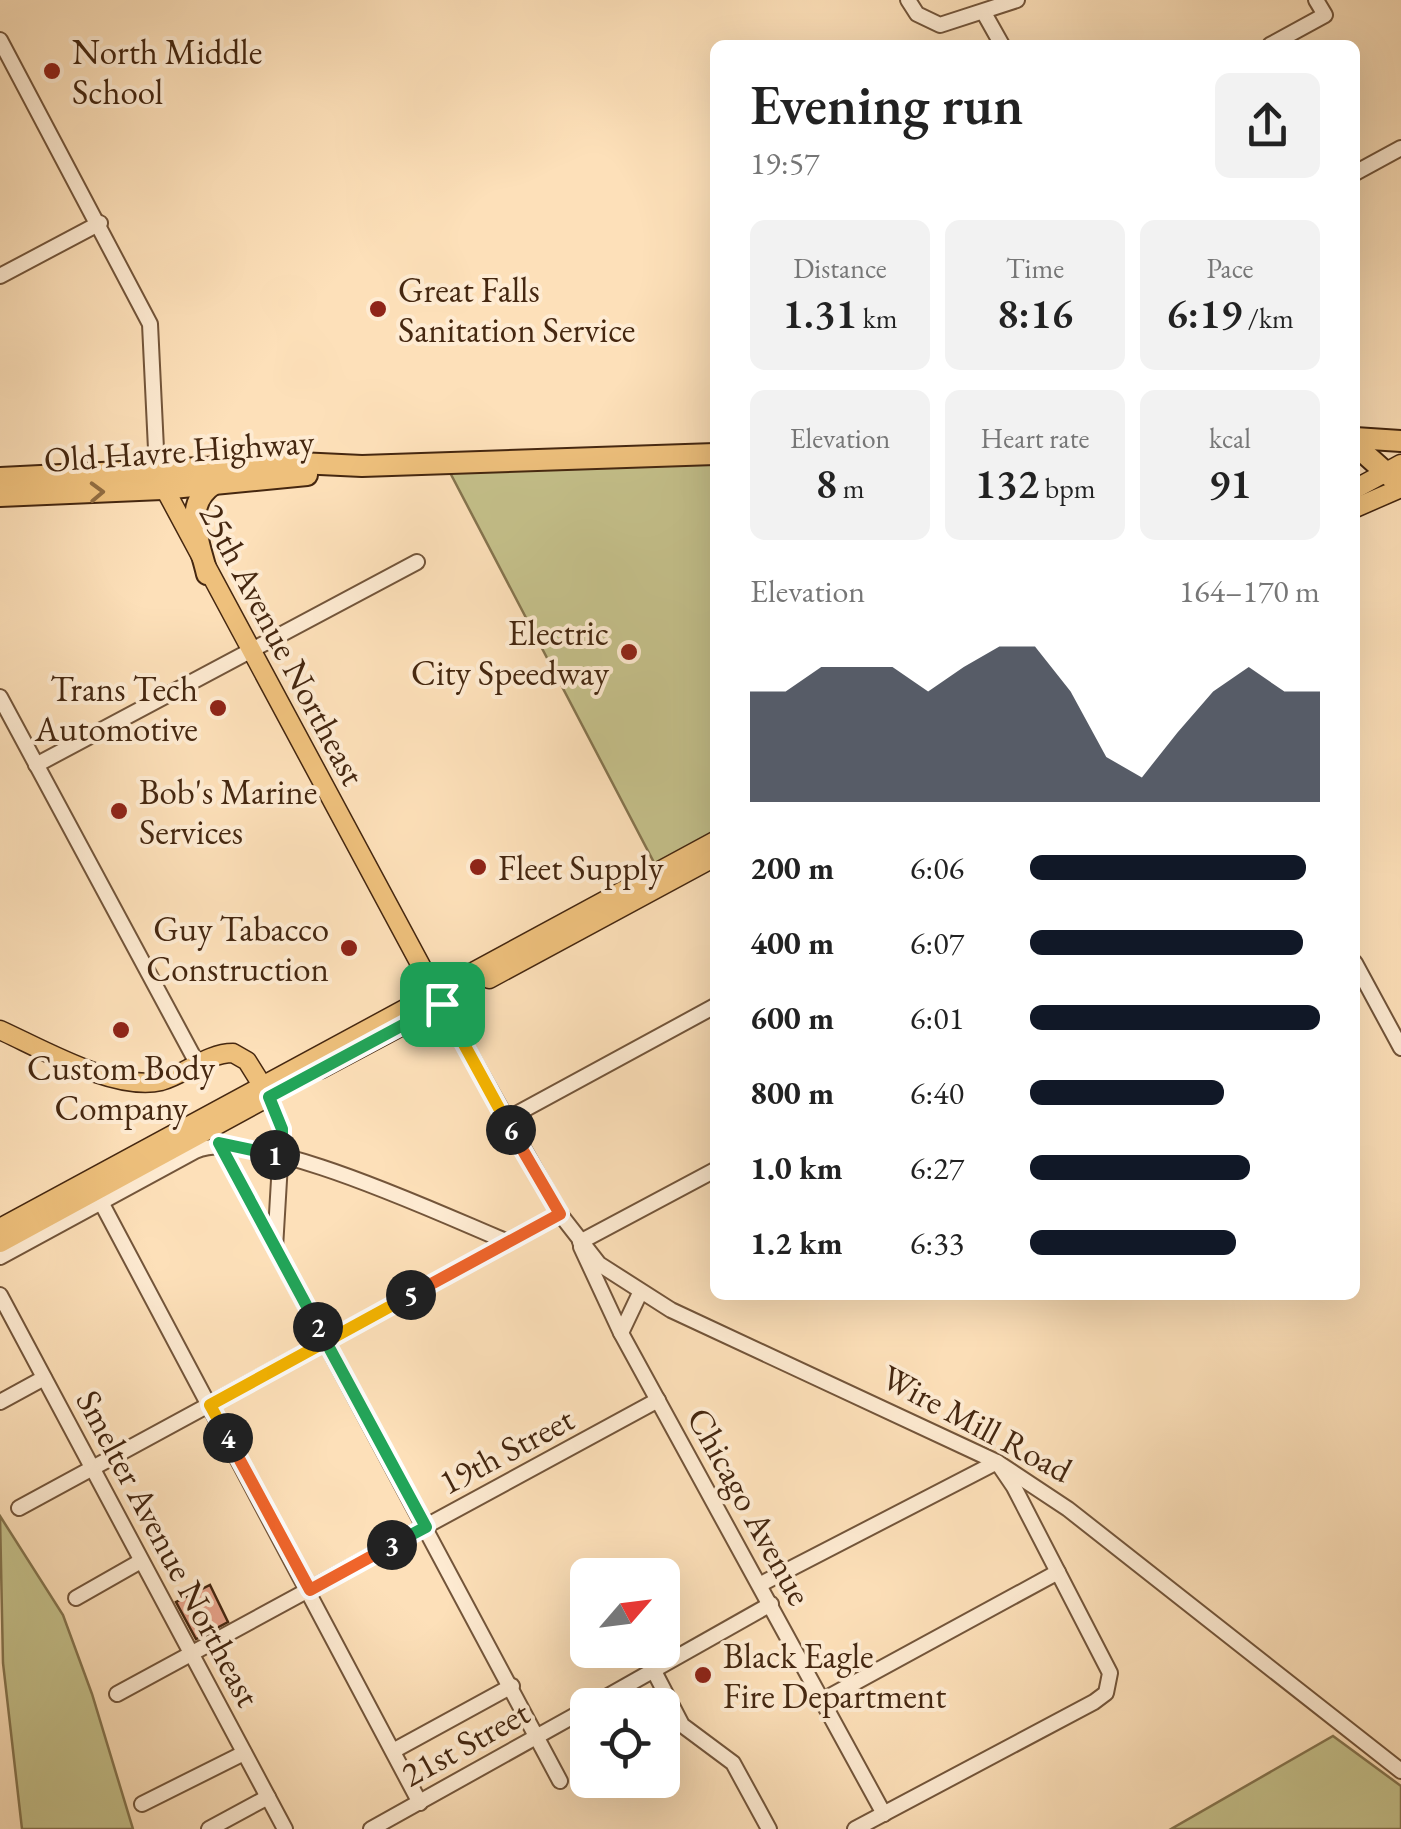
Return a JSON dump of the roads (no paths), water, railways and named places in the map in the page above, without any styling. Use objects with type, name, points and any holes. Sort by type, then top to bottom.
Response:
[{"type":"highway","points":[[1360,442],[1401,441]]},
{"type":"highway","points":[[1360,446],[1397,477]]},
{"type":"highway","name":"Old Havre Highway","points":[[0,478],[160,479],[214,484],[362,466],[710,454]]},
{"type":"highway","name":"Old Havre Highway","points":[[0,496],[299,462],[362,466]]},
{"type":"highway","points":[[208,574],[194,514],[198,498],[214,484]]},
{"type":"main road","points":[[1360,488],[1397,477]]},
{"type":"main road","points":[[1360,504],[1397,477]]},
{"type":"main road","name":"25th Avenue Northeast","points":[[160,479],[439,999]]},
{"type":"main road","points":[[439,999],[710,844]]},
{"type":"main road","points":[[0,1228],[710,861]]},
{"type":"main road","points":[[0,1030],[132,1083],[164,1080],[233,1052],[274,1087]]},
{"type":"main road","points":[[0,1243],[274,1087]]},
{"type":"street","points":[[908,0],[927,21],[958,22],[1017,0]]},
{"type":"street","points":[[1279,40],[1325,16],[1316,0]]},
{"type":"street","points":[[984,12],[999,40]]},
{"type":"street","name":"25th Avenue Northeast","points":[[0,40],[150,324],[160,479]]},
{"type":"street","points":[[1360,171],[1401,148]]},
{"type":"street","points":[[0,276],[100,223]]},
{"type":"street","points":[[36,765],[418,562]]},
{"type":"street","points":[[0,698],[198,1064]]},
{"type":"street","points":[[1360,971],[1401,1048]]},
{"type":"street","name":"25th Avenue Northeast","points":[[439,999],[560,1214],[584,1247]]},
{"type":"street","points":[[506,1120],[710,1009]]},
{"type":"street","points":[[274,1087],[282,1129],[275,1252]]},
{"type":"street","points":[[219,1143],[560,1781]]},
{"type":"street","points":[[0,1257],[195,1151],[219,1143],[282,1157],[508,1242]]},
{"type":"street","points":[[584,1247],[710,1173]]},
{"type":"street","points":[[101,1202],[420,1802]]},
{"type":"street","points":[[19,1508],[560,1214]]},
{"type":"street","name":"Wire Mill Road","points":[[584,1247],[640,1293],[997,1462],[1068,1509],[1401,1771]]},
{"type":"street","name":"Chicago Avenue","points":[[584,1247],[621,1332],[884,1814]]},
{"type":"street","points":[[621,1332],[640,1293]]},
{"type":"street","name":"Smelter Avenue Northeast","points":[[0,1296],[285,1829]]},
{"type":"street","points":[[0,1402],[44,1378]]},
{"type":"street","name":"19th Street","points":[[118,1694],[658,1400]]},
{"type":"street","points":[[761,1584],[997,1462],[1058,1572],[1111,1682],[1094,1702],[855,1829]]},
{"type":"street","points":[[76,1598],[141,1561]]},
{"type":"street","points":[[823,1700],[1058,1572]]},
{"type":"street","name":"21st Street","points":[[622,1688],[771,1604]]},
{"type":"street","points":[[654,1670],[682,1726],[733,1764],[769,1829]]},
{"type":"street","points":[[393,1751],[512,1686]]},
{"type":"street","name":"21st Street","points":[[372,1829],[570,1717]]},
{"type":"street","points":[[142,1804],[244,1753]]},
{"type":"street","points":[[209,1829],[268,1798]]},
{"type":"place","name":"North Middle School","points":[[52,71]]},
{"type":"place","name":"Great Falls Sanitation Service","points":[[378,309]]},
{"type":"place","name":"Electric City Speedway","points":[[629,652]]},
{"type":"place","name":"Trans Tech Automotive","points":[[218,708]]},
{"type":"place","name":"Bob's Marine Services","points":[[119,811]]},
{"type":"place","name":"Fleet Supply","points":[[478,867]]},
{"type":"place","name":"Guy Tabacco Construction","points":[[349,948]]},
{"type":"place","name":"Custom Body Company","points":[[121,1030]]},
{"type":"place","name":"Black Eagle Fire Department","points":[[703,1675]]}]
